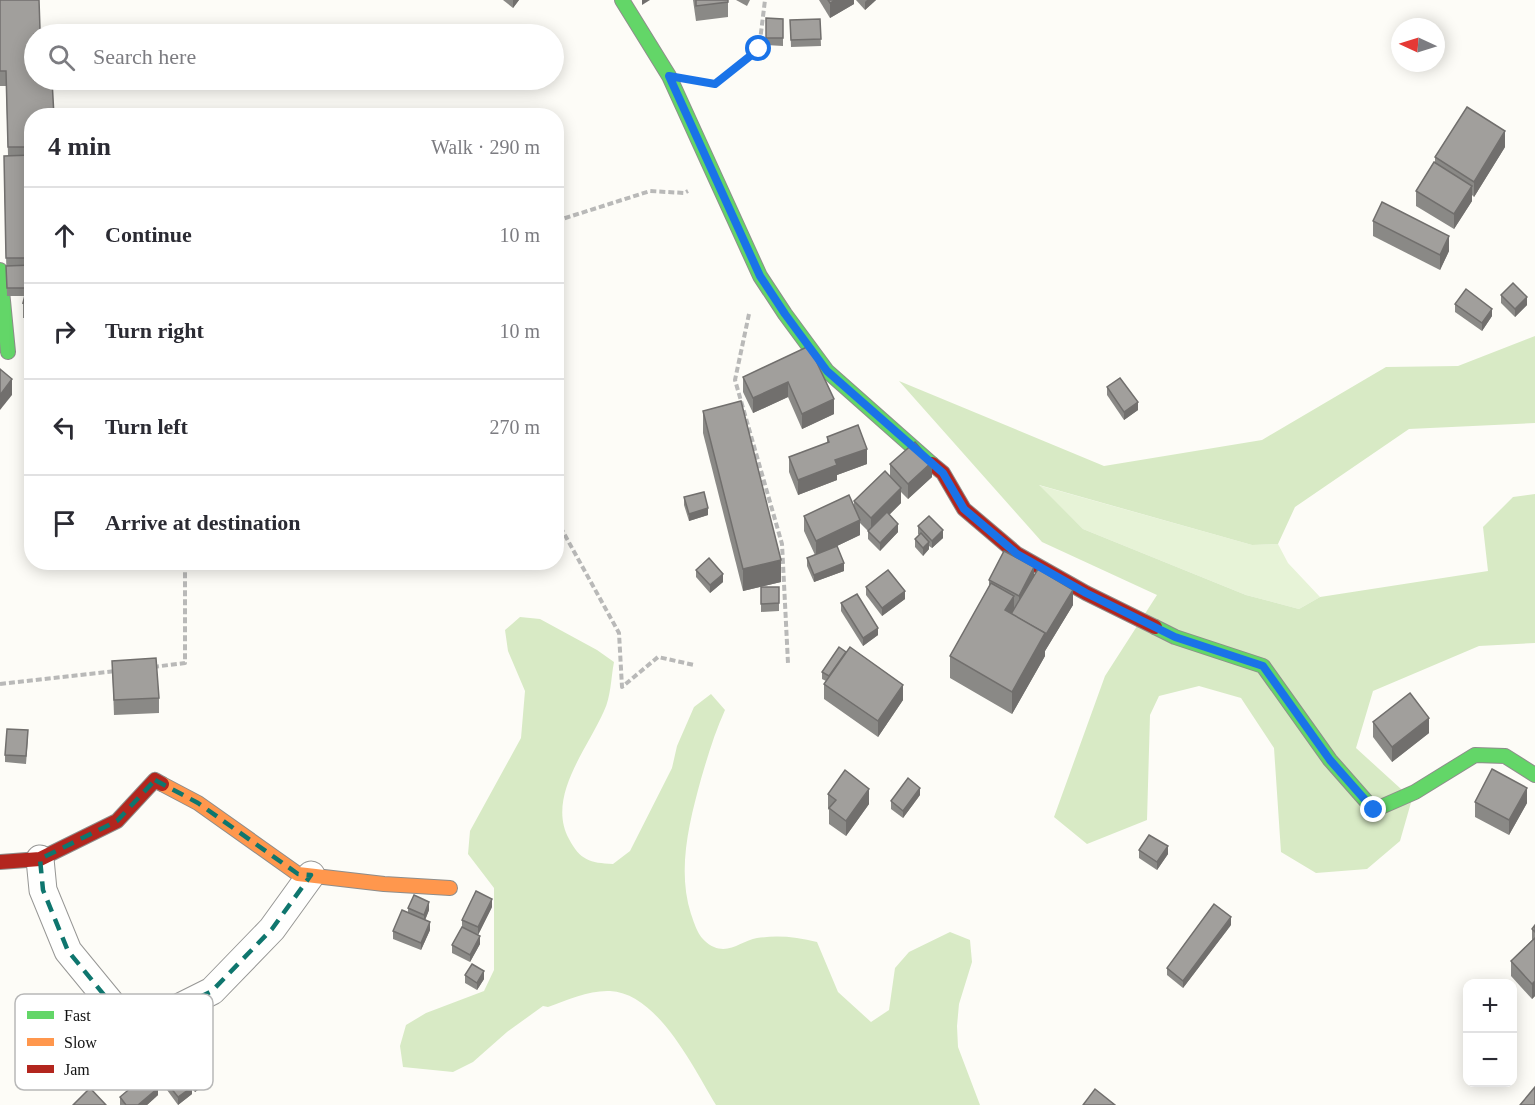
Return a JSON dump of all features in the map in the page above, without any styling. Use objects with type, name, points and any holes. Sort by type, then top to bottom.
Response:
[{"type":"street","points":[[622,0],[669,76],[760,276],[785,314],[827,371],[943,473],[964,509],[1017,554],[1086,593],[1175,637],[1263,666],[1330,760],[1374,810],[1415,792],[1475,755],[1505,756],[1535,774]]},
{"type":"street","points":[[0,270],[8,352]]},
{"type":"street","points":[[0,862],[40,859],[117,821],[155,780],[198,803],[298,874],[384,884],[450,888]]},
{"type":"street","points":[[40,859],[43,890],[68,951],[103,994]]},
{"type":"street","points":[[206,994],[212,991],[272,929],[311,875]]},
{"type":"path","points":[[669,76],[715,84],[759,49],[765,0]]},
{"type":"path","points":[[564,218],[650,191],[684,193],[715,176]]},
{"type":"path","points":[[760,276],[735,380],[782,544],[788,663]]},
{"type":"path","points":[[564,533],[619,633],[622,687],[658,657],[694,665]]},
{"type":"path","points":[[150,667],[185,663],[185,570]]},
{"type":"path","points":[[0,684],[127,670]]},
{"type":"highlighted area","points":[[155,780],[198,803],[298,874],[311,875],[272,929],[212,991],[152,1021],[114,1007],[68,951],[43,890],[40,859],[117,821]]},
{"type":"green space","points":[[1535,336],[1535,423],[1409,429],[1295,507],[1278,544],[1252,545],[1039,485],[1083,529],[1246,595],[1299,609],[1320,597],[1488,571],[1483,527],[1513,497],[1535,494],[1535,643],[1479,646],[1373,691],[1356,748],[1412,799],[1400,841],[1367,869],[1316,873],[1281,852],[1274,748],[1241,698],[1199,686],[1159,696],[1150,715],[1147,820],[1087,844],[1054,817],[1105,676],[1157,595],[1042,542],[899,381],[1104,466],[1262,440],[1386,367],[1458,366]]},
{"type":"green space","points":[[1038,485],[1252,545],[1278,544],[1288,563],[1320,597],[1299,609],[1246,595],[1083,529]]},
{"type":"green space","points":[[520,617],[540,619],[597,650],[614,662],[606,705],[572,773],[566,790],[563,823],[577,852],[586,859],[598,863],[613,864],[630,851],[672,768],[677,746],[694,707],[711,694],[725,710],[712,744],[697,796],[686,846],[685,864],[687,897],[699,933],[705,941],[720,949],[731,948],[752,939],[765,937],[787,937],[817,942],[838,992],[871,1022],[889,1010],[895,968],[909,952],[950,932],[970,940],[972,962],[959,1004],[958,1047],[980,1105],[716,1105],[673,1035],[659,1018],[644,1005],[627,995],[610,991],[587,994],[548,1007],[543,1006],[507,1032],[473,1062],[453,1072],[403,1067],[400,1046],[406,1025],[426,1013],[484,991],[494,970],[494,888],[468,854],[470,831],[521,738],[525,691],[508,651],[505,630]]},
{"type":"building","points":[[0,0],[39,0],[40,24],[24,24],[24,90],[53,90],[54,108],[24,108],[24,147],[8,147],[6,71],[0,71]]},
{"type":"building","points":[[696,0],[728,0],[728,2],[696,6]]},
{"type":"building","points":[[766,18],[783,19],[783,38],[766,38]]},
{"type":"building","points":[[820,19],[821,39],[791,40],[790,20]]},
{"type":"building","points":[[1467,107],[1505,131],[1474,182],[1435,157]]},
{"type":"building","points":[[24,155],[24,258],[6,258],[4,156]]},
{"type":"building","points":[[1434,162],[1472,186],[1454,214],[1416,191]]},
{"type":"building","points":[[1382,202],[1449,236],[1440,255],[1373,221]]},
{"type":"building","points":[[24,265],[24,288],[7,288],[6,266]]},
{"type":"building","points":[[1513,283],[1527,297],[1515,309],[1501,295]]},
{"type":"building","points":[[1466,289],[1492,309],[1482,323],[1455,304]]},
{"type":"building","points":[[809,346],[834,399],[802,414],[788,382],[753,398],[743,377]]},
{"type":"building","points":[[0,369],[12,379],[0,395]]},
{"type":"building","points":[[1120,378],[1138,402],[1124,412],[1107,387]]},
{"type":"building","points":[[741,401],[781,560],[743,569],[703,411]]},
{"type":"building","points":[[858,425],[867,449],[835,460],[837,465],[798,480],[789,457],[829,442],[827,437]]},
{"type":"building","points":[[915,442],[932,462],[908,484],[890,464]]},
{"type":"building","points":[[885,471],[901,488],[871,518],[854,501]]},
{"type":"building","points":[[704,492],[708,508],[689,514],[684,497]]},
{"type":"building","points":[[849,495],[860,520],[816,541],[804,516]]},
{"type":"building","points":[[887,512],[898,524],[880,543],[868,531]]},
{"type":"building","points":[[929,516],[943,530],[932,541],[918,526]]},
{"type":"building","points":[[921,533],[929,542],[923,548],[915,539]]},
{"type":"building","points":[[837,546],[844,563],[814,575],[807,558]]},
{"type":"building","points":[[1004,551],[1034,567],[1019,596],[989,580]]},
{"type":"building","points":[[709,558],[723,574],[710,585],[696,570]]},
{"type":"building","points":[[1038,569],[1073,590],[1045,636],[1045,633],[1011,614]]},
{"type":"building","points":[[888,570],[905,591],[882,608],[866,587]]},
{"type":"building","points":[[991,583],[1014,596],[1005,610],[1045,633],[1012,692],[950,656]]},
{"type":"building","points":[[761,587],[779,587],[779,603],[761,604]]},
{"type":"building","points":[[857,594],[878,628],[863,638],[841,603]]},
{"type":"building","points":[[839,647],[846,652],[829,676],[822,672]]},
{"type":"building","points":[[850,647],[903,685],[878,721],[824,684]]},
{"type":"building","points":[[156,658],[159,698],[114,700],[112,661]]},
{"type":"building","points":[[1410,693],[1429,718],[1392,747],[1373,722]]},
{"type":"building","points":[[7,729],[28,730],[26,756],[5,755]]},
{"type":"building","points":[[1492,769],[1527,788],[1509,820],[1475,802]]},
{"type":"building","points":[[845,770],[869,789],[846,821],[829,808],[836,800],[828,794]]},
{"type":"building","points":[[908,778],[920,788],[903,811],[891,801]]},
{"type":"building","points":[[1149,835],[1168,846],[1157,862],[1139,850]]},
{"type":"building","points":[[476,891],[492,899],[478,927],[462,920]]},
{"type":"building","points":[[414,895],[429,902],[424,915],[408,908]]},
{"type":"building","points":[[1214,904],[1231,917],[1183,981],[1167,968]]},
{"type":"building","points":[[402,910],[430,922],[421,943],[393,931]]},
{"type":"building","points":[[462,927],[480,936],[470,955],[452,945]]},
{"type":"building","points":[[1535,938],[1535,981],[1532,984],[1511,961]]},
{"type":"building","points":[[472,964],[484,971],[477,983],[465,975]]},
{"type":"building","points":[[1535,1087],[1535,1105],[1520,1105]]},
{"type":"building","points":[[1095,1089],[1115,1105],[1083,1105]]},
{"type":"building","points":[[88,1090],[92,1090],[106,1105],[73,1105]]},
{"type":"building","points":[[128,1090],[156,1090],[138,1105],[126,1105],[120,1097]]},
{"type":"building","points":[[172,1090],[188,1090],[178,1097]]},
{"type":"traffic: fast","points":[[622,0],[669,76],[760,276],[785,314],[827,371],[932,464]]},
{"type":"traffic: fast","points":[[0,270],[8,352]]},
{"type":"traffic: fast","points":[[1155,627],[1175,637],[1263,666],[1330,760],[1374,810],[1415,792],[1475,755],[1505,756],[1535,775]]},
{"type":"traffic: slow","points":[[162,784],[198,803],[298,874],[384,884],[450,888]]},
{"type":"traffic: jam","points":[[932,464],[943,473],[964,509],[1017,554],[1086,593],[1155,627]]},
{"type":"traffic: jam","points":[[0,862],[40,859],[117,821],[155,780],[162,784]]},
{"type":"route","points":[[759,49],[715,84],[669,76],[760,276],[827,371],[943,473],[964,509],[1017,554],[1086,593],[1175,637],[1263,666],[1330,760],[1374,810]]}]
